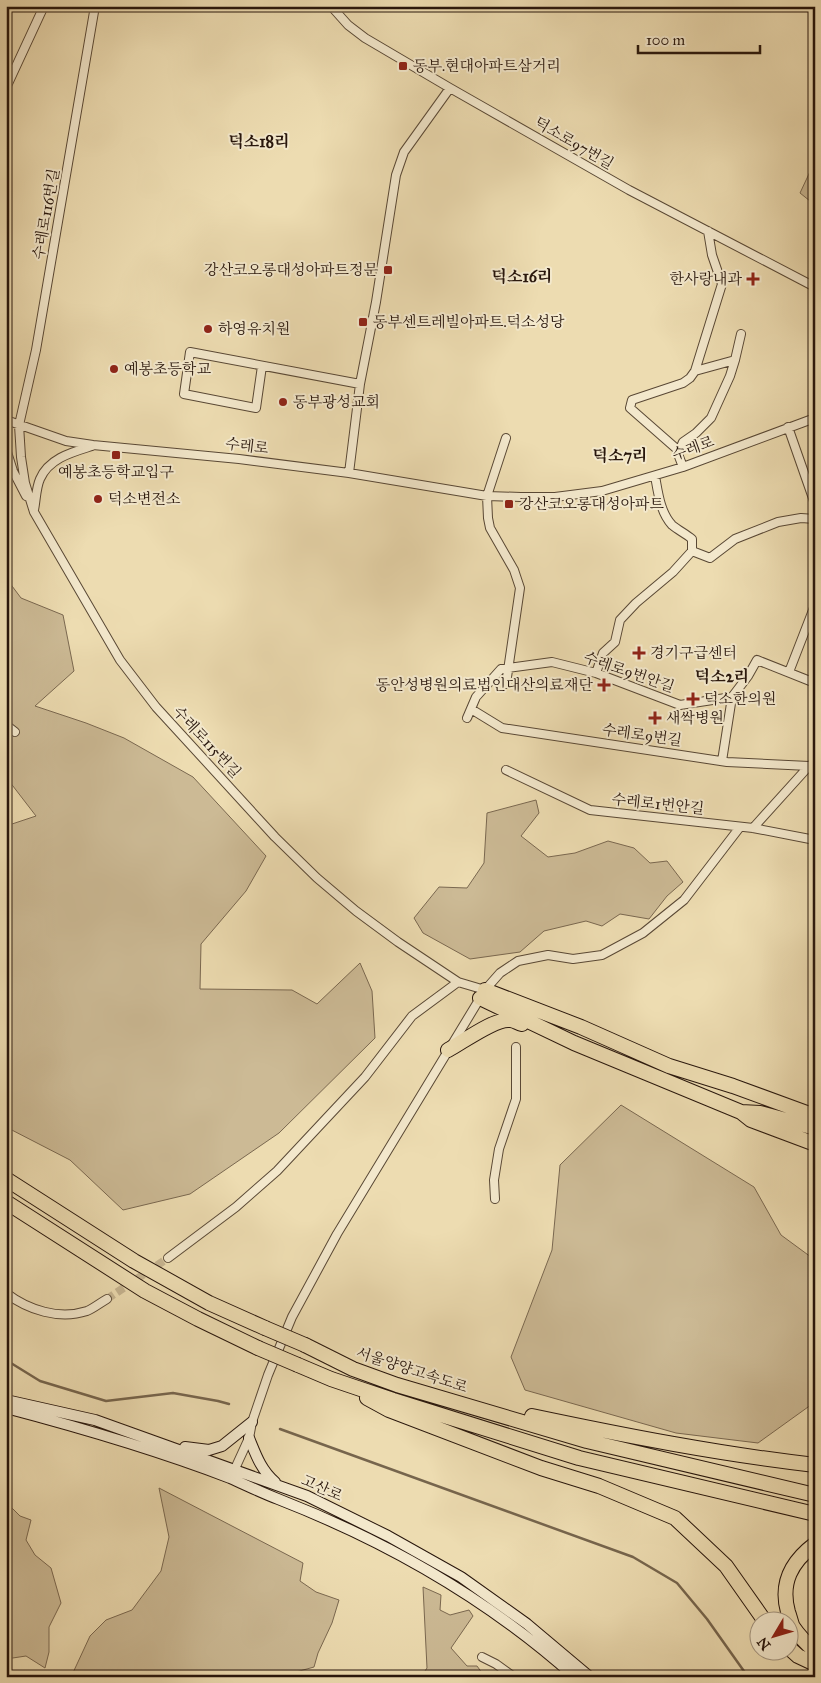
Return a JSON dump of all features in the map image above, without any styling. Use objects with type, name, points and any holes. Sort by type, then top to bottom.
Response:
[{"type":"highway","points":[[483,994],[549,1031],[741,1112],[751,1120],[815,1144]]},
{"type":"highway","points":[[483,994],[581,1028],[669,1066],[733,1086],[815,1116]]},
{"type":"highway","points":[[448,1050],[483,1029],[510,1020],[539,1031],[549,1031]]},
{"type":"highway","points":[[733,1086],[815,1105]]},
{"type":"highway","points":[[741,1112],[760,1113],[815,1128]]},
{"type":"highway","name":"서울양양고속도로","points":[[6,1179],[134,1261],[209,1303],[305,1345],[353,1369],[397,1386],[587,1441],[815,1495]]},
{"type":"highway","points":[[6,1202],[145,1291],[258,1348],[331,1379],[420,1409],[579,1458],[815,1514]]},
{"type":"highway","points":[[331,1379],[389,1410],[541,1468],[599,1486],[675,1518],[726,1566],[757,1610]]},
{"type":"highway","points":[[434,1396],[676,1446],[758,1459],[815,1465]]},
{"type":"highway","points":[[815,1544],[806,1551],[794,1566],[787,1581],[784,1599],[793,1626],[815,1650]]},
{"type":"highway","points":[[798,1656],[815,1664]]},
{"type":"street","points":[[6,88],[44,6]]},
{"type":"street","name":"수레로116번길","points":[[19,425],[36,350],[95,6]]},
{"type":"street","name":"덕소로97번길","points":[[331,6],[348,25],[365,38],[450,88],[629,190],[815,287]]},
{"type":"street","points":[[349,473],[360,384],[376,302],[396,175],[404,152],[450,88]]},
{"type":"street","points":[[679,451],[630,408],[632,400],[683,383],[695,371],[722,284],[712,255],[708,230]]},
{"type":"street","points":[[684,467],[678,454],[679,451],[683,442],[696,433],[711,418],[730,376],[741,334]]},
{"type":"street","points":[[262,366],[256,408],[184,394],[190,352],[360,384]]},
{"type":"street","points":[[695,371],[734,360]]},
{"type":"street","name":"수레로","points":[[6,420],[66,441],[94,445],[215,456],[349,473],[487,496],[555,497],[602,491],[684,467],[815,418]]},
{"type":"street","name":"수레로115번길","points":[[19,425],[25,483],[34,511],[120,660],[156,707],[275,836],[317,878],[356,911],[398,942],[458,982],[483,994]]},
{"type":"street","points":[[788,427],[815,504]]},
{"type":"street","points":[[506,438],[487,496],[490,528],[514,570],[520,588],[506,684]]},
{"type":"street","points":[[34,511],[39,480],[45,470],[69,453],[94,445]]},
{"type":"street","points":[[6,450],[19,486],[34,511]]},
{"type":"street","points":[[596,673],[603,653],[615,642],[620,620],[636,603],[673,572],[692,551],[692,539],[672,524],[664,512],[654,476]]},
{"type":"street","points":[[692,551],[710,558],[735,539],[778,522],[801,518],[815,519]]},
{"type":"street","points":[[789,672],[815,605]]},
{"type":"street","points":[[722,761],[732,697],[748,676],[757,660],[815,683]]},
{"type":"street","name":"수레로9번안길","points":[[467,718],[476,696],[501,669],[552,662],[596,673],[680,705],[732,697]]},
{"type":"street","name":"수레로9번길","points":[[471,709],[502,728],[722,761],[813,765]]},
{"type":"street","points":[[6,726],[15,732]]},
{"type":"street","points":[[753,828],[813,765]]},
{"type":"street","name":"수레로1번안길","points":[[506,770],[590,810],[753,828],[815,840]]},
{"type":"street","points":[[232,1474],[249,1438],[252,1422],[268,1375],[292,1317],[337,1234],[483,994],[500,973],[518,961],[548,955],[573,959],[602,955],[643,933],[684,900],[740,827]]},
{"type":"street","points":[[168,1258],[236,1207],[278,1171],[365,1077],[412,1016],[458,982]]},
{"type":"street","points":[[495,1199],[494,1180],[499,1149],[516,1099],[516,1047]]},
{"type":"street","points":[[6,1292],[18,1302],[37,1310],[54,1313],[72,1314],[88,1310],[107,1299]]},
{"type":"street","name":"고산로","points":[[6,1400],[95,1420],[162,1443],[232,1474],[411,1560],[485,1605],[549,1653],[575,1677]]},
{"type":"street","name":"고산로","points":[[6,1408],[121,1440],[232,1474],[280,1486],[307,1496],[388,1536],[460,1577],[527,1624],[590,1677]]},
{"type":"street","points":[[162,1443],[209,1450],[222,1446],[252,1422]]},
{"type":"street","points":[[249,1438],[259,1463],[267,1475],[280,1486]]},
{"type":"street","points":[[482,1657],[514,1677]]},
{"type":"shaded area","points":[[815,161],[815,205],[800,193]]},
{"type":"shaded area","points":[[6,578],[21,598],[63,615],[74,671],[35,706],[124,738],[193,777],[266,856],[246,891],[201,944],[200,989],[292,990],[317,1004],[360,963],[372,991],[375,1038],[279,1133],[190,1194],[123,1210],[70,1160],[6,1127],[6,826],[36,816],[6,777]]},
{"type":"shaded area","points":[[536,800],[539,813],[521,836],[548,857],[575,853],[608,841],[634,848],[650,863],[667,861],[683,882],[667,896],[649,919],[620,914],[602,926],[586,921],[544,931],[520,952],[470,959],[423,933],[414,918],[439,887],[467,888],[484,863],[487,813]]},
{"type":"shaded area","points":[[621,1105],[754,1187],[781,1235],[815,1260],[815,1402],[758,1443],[676,1433],[525,1390],[511,1357],[552,1250],[560,1165]]},
{"type":"shaded area","points":[[159,1488],[303,1563],[300,1581],[316,1592],[339,1600],[314,1667],[278,1677],[71,1677],[90,1636],[106,1620],[132,1610],[161,1571],[169,1537]]},
{"type":"shaded area","points":[[6,1502],[20,1516],[31,1520],[26,1540],[35,1555],[51,1568],[61,1603],[49,1627],[49,1652],[45,1668],[26,1656],[6,1659]]},
{"type":"shaded area","points":[[423,1587],[441,1595],[440,1610],[450,1615],[469,1610],[473,1616],[451,1648],[467,1666],[477,1666],[485,1677],[421,1677],[427,1668]]},
{"type":"waterway","points":[[6,1360],[40,1381],[106,1401],[173,1393],[229,1404]]},
{"type":"waterway","points":[[280,1429],[633,1557],[677,1583],[707,1619],[750,1677]]},
{"type":"tunnel","points":[[107,1299],[168,1258]]},
{"type":"place","name":"동부.현대아파트삼거리","points":[[403,66]]},
{"type":"place","name":"강산코오롱대성아파트정문","points":[[388,270]]},
{"type":"place","name":"한사랑내과","points":[[753,279]]},
{"type":"place","name":"동부센트레빌아파트.덕소성당","points":[[363,322]]},
{"type":"place","name":"하영유치원","points":[[208,329]]},
{"type":"place","name":"예봉초등학교","points":[[114,369]]},
{"type":"place","name":"동부광성교회","points":[[283,402]]},
{"type":"place","name":"예봉초등학교입구","points":[[116,455]]},
{"type":"place","name":"덕소변전소","points":[[98,499]]},
{"type":"place","name":"강산코오롱대성아파트","points":[[509,504]]},
{"type":"place","name":"경기구급센터","points":[[639,653]]},
{"type":"place","name":"동안성병원의료법인대산의료재단","points":[[604,685]]},
{"type":"place","name":"덕소한의원","points":[[693,699]]},
{"type":"place","name":"새싹병원","points":[[655,718]]},
{"type":"district","name":"덕소18리","points":[[259,141]]},
{"type":"district","name":"덕소16리","points":[[522,276]]},
{"type":"district","name":"덕소7리","points":[[620,455]]},
{"type":"district","name":"덕소2리","points":[[722,676]]}]
